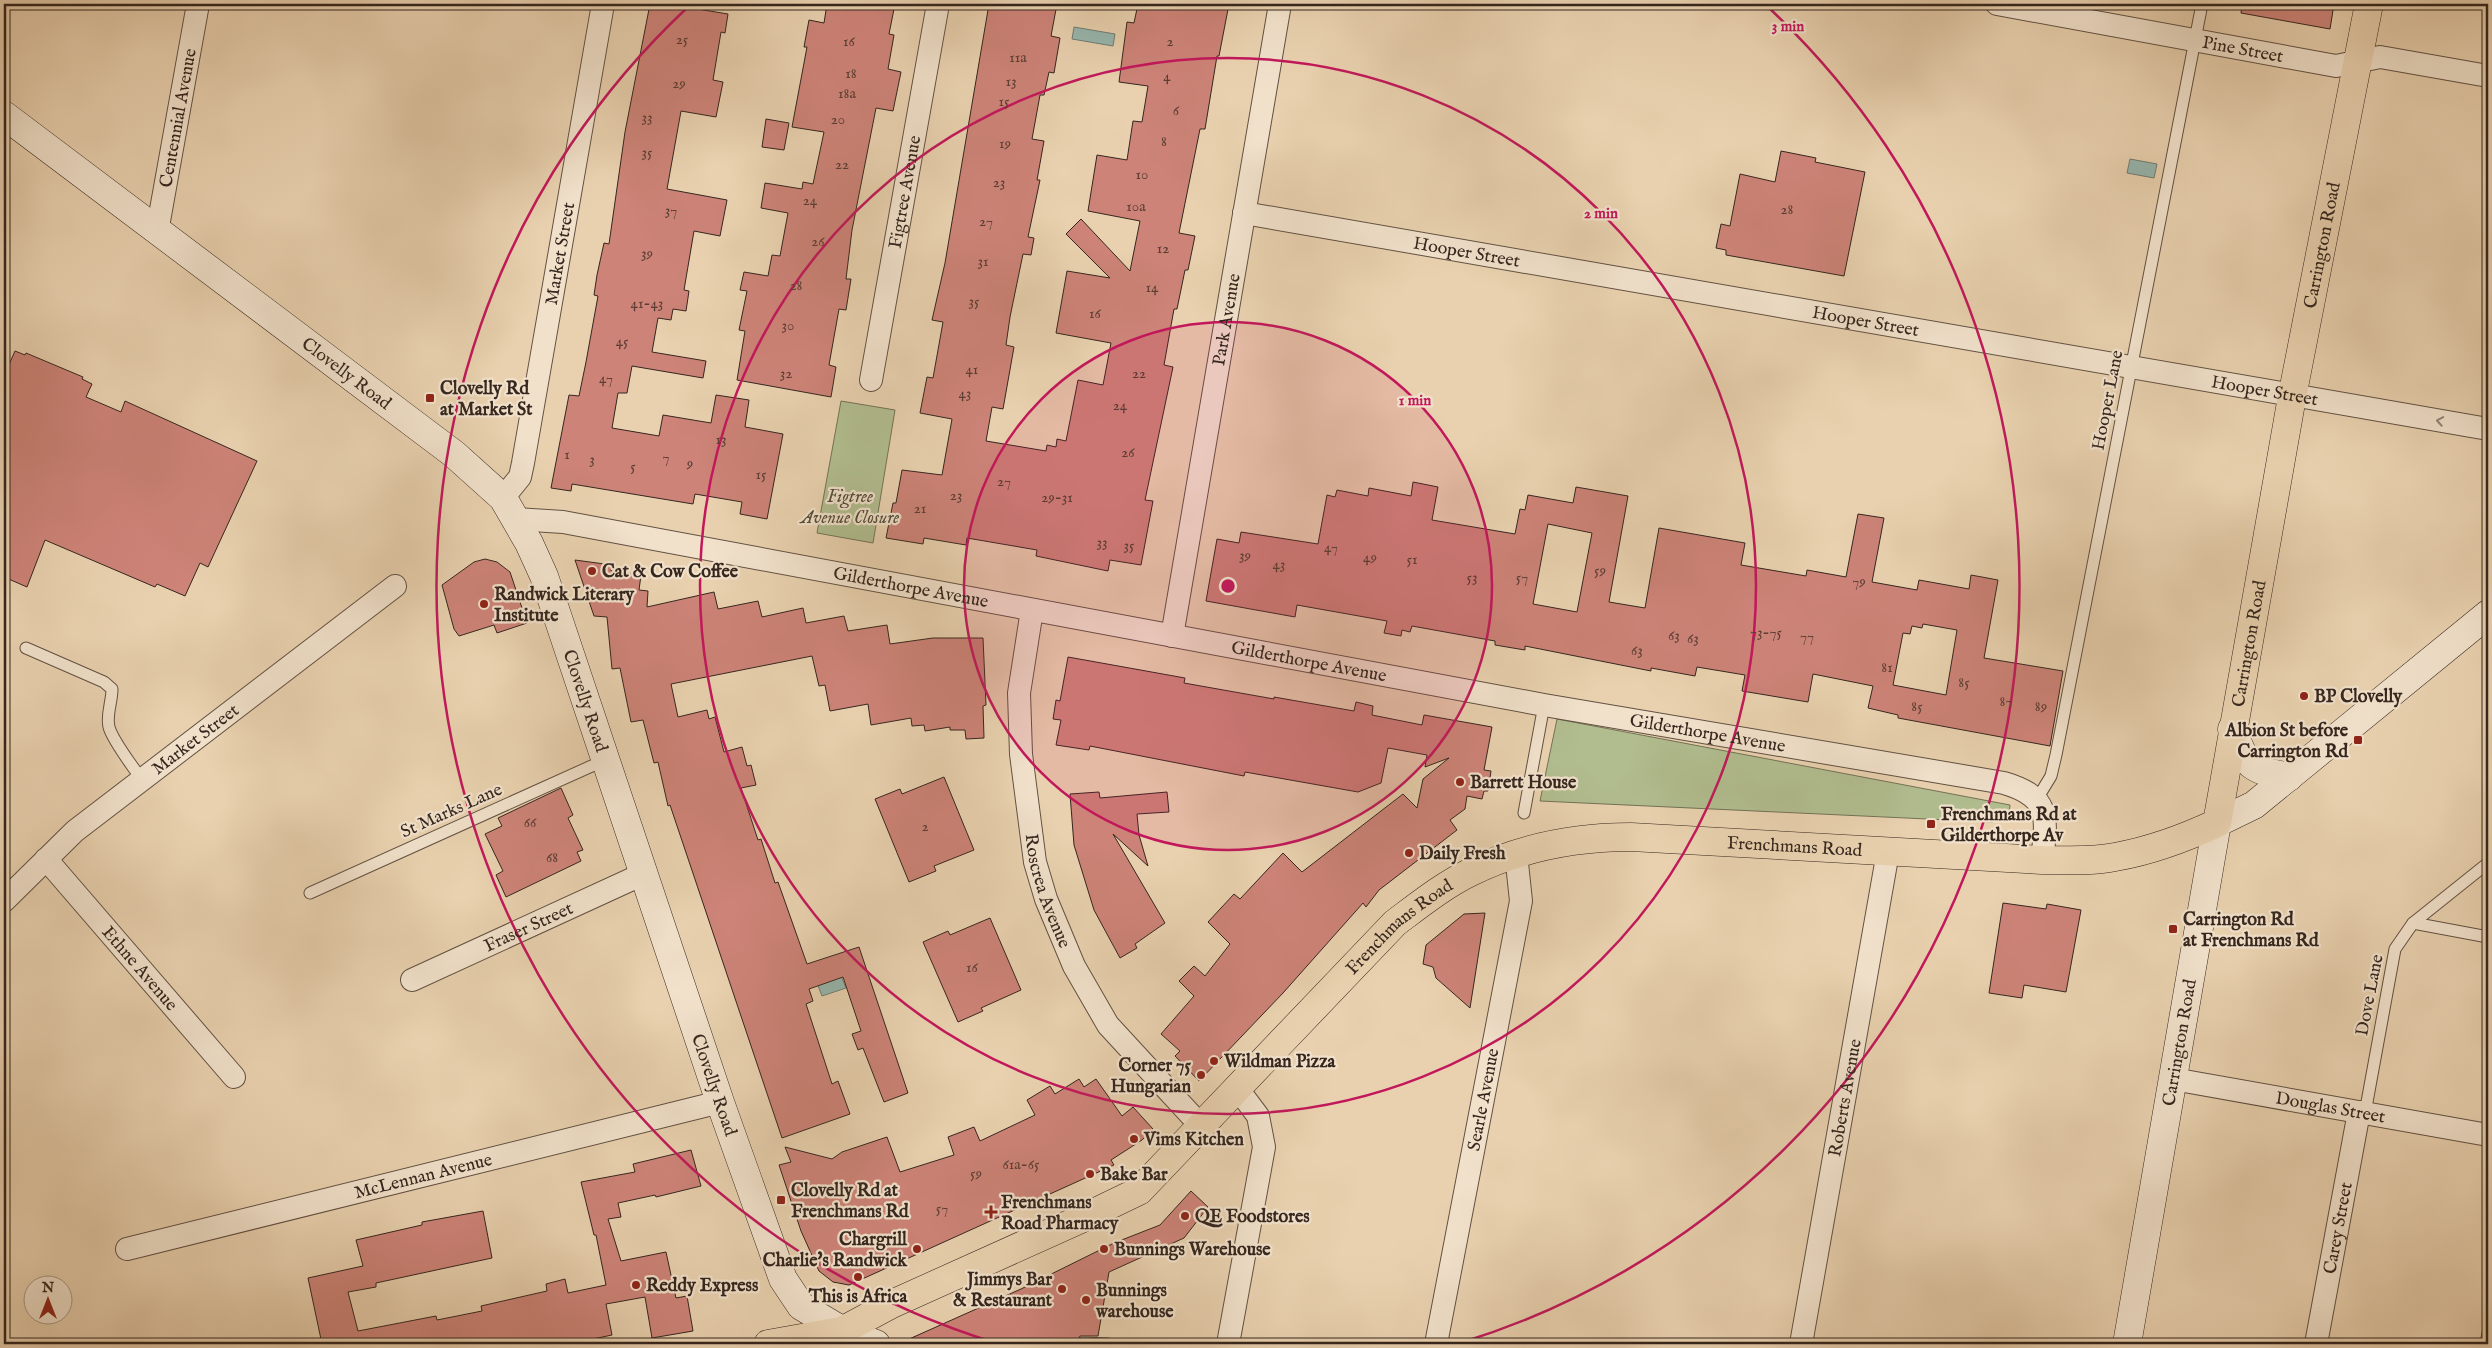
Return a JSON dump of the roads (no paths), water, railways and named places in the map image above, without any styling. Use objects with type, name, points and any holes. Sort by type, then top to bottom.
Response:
[{"type":"main road","name":"Carrington Road","points":[[2217,823],[2232,729],[2292,397],[2368,4]]},
{"type":"main road","name":"Frenchmans Road","points":[[817,1344],[844,1337],[892,1304],[1083,1218],[1139,1190],[1395,923],[1439,891],[1471,872],[1516,854],[1559,842],[1595,838],[2042,860],[2086,860],[2116,857],[2179,839],[2217,823]]},
{"type":"main road","name":"Frenchmans Road","points":[[768,1344],[844,1337]]},
{"type":"street","name":"Centennial Avenue","points":[[157,232],[198,4]]},
{"type":"street","name":"Market Street","points":[[510,508],[523,463],[603,4]]},
{"type":"street","name":"Figtree Avenue","points":[[871,380],[938,4]]},
{"type":"street","name":"Park Avenue","points":[[1172,636],[1280,4]]},
{"type":"street","name":"Pine Street","points":[[1997,4],[2336,66],[2380,57],[2488,76]]},
{"type":"street","name":"Clovelly Road","points":[[4,115],[454,454],[510,508],[544,576],[720,1102],[783,1279],[801,1306],[844,1337],[876,1344]]},
{"type":"street","name":"Hooper Street","points":[[1244,213],[2292,397],[2488,429]]},
{"type":"street","name":"Gilderthorpe Avenue","points":[[510,508],[563,522],[1544,705],[2004,783],[2026,789],[2037,799]]},
{"type":"street","name":"Market Street","points":[[4,901],[76,831],[395,586]]},
{"type":"street","name":"Roscrea Avenue","points":[[1032,610],[1019,693],[1020,754],[1035,862],[1046,899],[1074,966],[1108,1025],[1201,1126]]},
{"type":"street","points":[[2217,823],[2254,804],[2488,614]]},
{"type":"street","points":[[2232,729],[2242,754],[2254,768],[2289,777]]},
{"type":"street","points":[[2037,799],[2043,812],[2045,826],[2042,860]]},
{"type":"street","name":"Carrington Road","points":[[2127,1344],[2217,823]]},
{"type":"street","name":"Roberts Avenue","points":[[1801,1344],[1888,852]]},
{"type":"street","name":"Searle Avenue","points":[[1436,1344],[1521,901],[1516,854]]},
{"type":"street","name":"Ethne Avenue","points":[[46,859],[234,1078]]},
{"type":"street","name":"Fraser Street","points":[[412,980],[644,874]]},
{"type":"street","name":"Douglas Street","points":[[2173,1079],[2488,1135]]},
{"type":"street","points":[[1228,1344],[1264,1147],[1258,1116],[1237,1088]]},
{"type":"street","name":"McLennan Avenue","points":[[127,1249],[720,1102]]},
{"type":"street","name":"Carey Street","points":[[2316,1344],[2362,1112]]},
{"type":"lane","name":"Hooper Lane","points":[[2037,799],[2051,776],[2056,756],[2202,4]]},
{"type":"lane","points":[[26,648],[104,682],[112,689],[112,704],[108,713],[109,728],[142,780]]},
{"type":"lane","points":[[1524,813],[1544,705]]},
{"type":"lane","name":"St Marks Lane","points":[[310,893],[605,760]]},
{"type":"lane","name":"Dove Lane","points":[[2362,1112],[2395,949],[2413,923],[2488,863]]},
{"type":"lane","points":[[2413,923],[2488,937]]},
{"type":"lane","points":[[2486,1344],[2488,1333]]},
{"type":"lane","points":[[1083,1343],[1108,1344]]},
{"type":"water","points":[[1074,27],[1115,34],[1113,46],[1072,39]]},
{"type":"water","points":[[2130,159],[2157,164],[2154,178],[2127,173]]},
{"type":"water","points":[[841,976],[846,988],[822,996],[817,983]]},
{"type":"place","name":"Clovelly Rd at Market St","points":[[430,398]]},
{"type":"place","name":"Cat & Cow Coffee","points":[[592,571]]},
{"type":"place","name":"Randwick Literary Institute","points":[[484,604]]},
{"type":"place","name":"BP Clovelly","points":[[2304,696]]},
{"type":"place","name":"Albion St before Carrington Rd","points":[[2358,740]]},
{"type":"place","name":"Barrett House","points":[[1460,782]]},
{"type":"place","name":"Frenchmans Rd at Gilderthorpe Av","points":[[1931,824]]},
{"type":"place","name":"Daily Fresh","points":[[1409,853]]},
{"type":"place","name":"Carrington Rd at Frenchmans Rd","points":[[2173,929]]},
{"type":"place","name":"Wildman Pizza","points":[[1214,1061]]},
{"type":"place","name":"Corner 75 Hungarian","points":[[1201,1075]]},
{"type":"place","name":"Vims Kitchen","points":[[1134,1139]]},
{"type":"place","name":"Bake Bar","points":[[1090,1174]]},
{"type":"place","name":"Clovelly Rd at Frenchmans Rd","points":[[781,1200]]},
{"type":"place","name":"Frenchmans Road Pharmacy","points":[[991,1212]]},
{"type":"place","name":"QE Foodstores","points":[[1185,1216]]},
{"type":"place","name":"Chargrill Charlie's Randwick","points":[[917,1249]]},
{"type":"place","name":"Bunnings Warehouse","points":[[1104,1249]]},
{"type":"place","name":"This is Africa","points":[[858,1277]]},
{"type":"place","name":"Reddy Express","points":[[636,1285]]},
{"type":"place","name":"Jimmys Bar & Restaurant","points":[[1062,1289]]},
{"type":"place","name":"Bunnings warehouse","points":[[1086,1300]]},
{"type":"park label","name":"Figtree Avenue Closure","points":[[850,506]]}]
